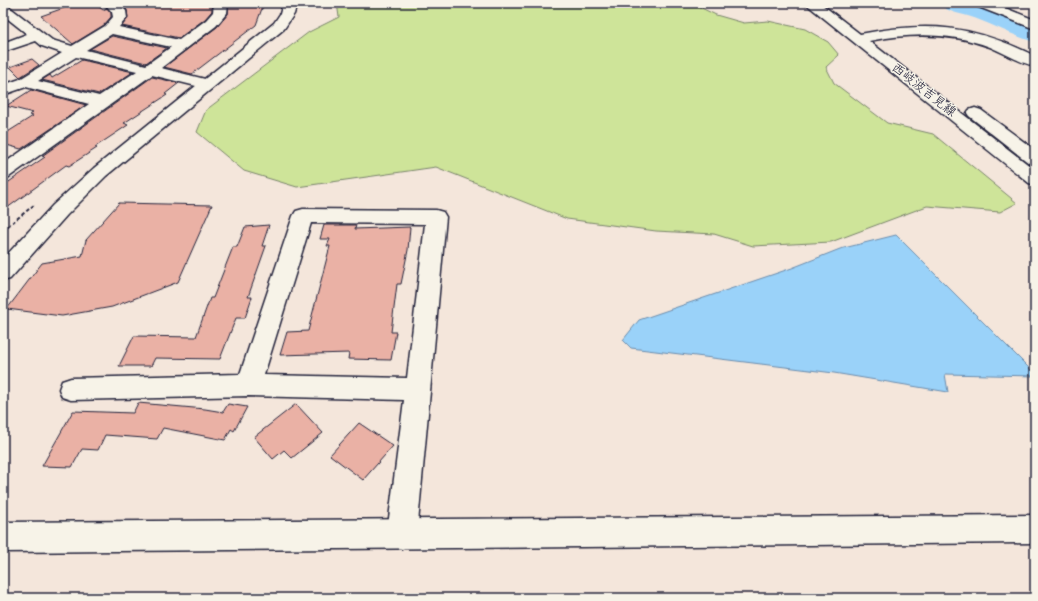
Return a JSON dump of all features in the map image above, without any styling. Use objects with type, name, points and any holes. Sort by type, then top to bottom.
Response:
[{"type":"street","points":[[3,90],[25,82],[110,29],[120,18],[119,11],[111,3]]},
{"type":"street","points":[[6,167],[148,70],[212,23],[220,13],[220,3]]},
{"type":"street","points":[[3,272],[60,210],[100,172],[279,26],[287,14],[290,3]]},
{"type":"street","name":"西岐波吉見線","points":[[812,3],[1035,179]]},
{"type":"street","name":"西岐波吉見線","points":[[830,3],[1035,159]]},
{"type":"street","points":[[981,3],[1035,24]]},
{"type":"street","points":[[3,9],[46,43],[75,52],[208,84]]},
{"type":"street","points":[[110,29],[182,45]]},
{"type":"street","points":[[858,39],[903,31],[955,32],[982,38],[1008,47],[1035,62]]},
{"type":"street","points":[[3,48],[36,36]]},
{"type":"street","points":[[25,82],[102,102]]},
{"type":"street","points":[[249,385],[303,216],[436,217],[402,534]]},
{"type":"street","points":[[71,389],[249,385],[417,389]]},
{"type":"street","points":[[3,537],[1035,529]]},
{"type":"path","points":[[3,230],[21,214],[38,203]]},
{"type":"green space","points":[[337,3],[691,3],[716,15],[744,23],[768,21],[805,29],[828,42],[839,55],[826,67],[834,83],[887,123],[933,134],[1017,203],[1000,212],[927,206],[831,242],[753,246],[714,234],[656,231],[567,219],[436,167],[297,187],[244,171],[197,132],[206,110],[309,32],[339,17]]},
{"type":"water","points":[[896,235],[1035,374],[1035,376],[945,374],[948,392],[834,373],[631,348],[623,340],[639,320],[792,268],[840,249]]},
{"type":"building","points":[[78,3],[94,3],[103,10],[107,8],[111,13],[111,17],[104,25],[73,44],[41,16]]},
{"type":"building","points":[[121,3],[212,3],[212,11],[205,19],[179,38],[122,26],[128,18],[127,10]]},
{"type":"building","points":[[229,3],[264,3],[256,25],[192,74],[164,67],[217,27],[228,14]]},
{"type":"building","points":[[112,36],[167,48],[146,63],[90,49]]},
{"type":"building","points":[[32,59],[39,65],[20,77],[10,67]]},
{"type":"building","points":[[82,60],[133,72],[99,94],[42,80],[50,75],[52,78]]},
{"type":"building","points":[[152,77],[179,83],[165,94],[167,95],[124,123],[128,125],[95,147],[97,148],[69,166],[66,165],[3,211],[3,186],[45,157],[42,156]]},
{"type":"building","points":[[31,90],[86,105],[21,149],[3,144],[3,135],[33,116],[29,115],[33,113],[6,106]]},
{"type":"building","points":[[119,203],[212,205],[178,282],[112,307],[62,316],[7,309],[42,263],[82,256],[86,240]]},
{"type":"building","points":[[269,225],[262,246],[266,246],[248,297],[252,297],[245,318],[236,318],[220,359],[155,358],[151,366],[119,366],[134,336],[196,337],[210,298],[213,298],[233,247],[237,247],[245,227]]},
{"type":"building","points":[[324,225],[356,225],[355,229],[410,227],[408,250],[401,284],[397,284],[391,332],[396,332],[391,360],[348,359],[349,353],[280,355],[287,332],[308,331],[330,246],[327,246],[330,239],[320,239]]},
{"type":"building","points":[[138,403],[223,412],[228,404],[247,407],[234,431],[231,429],[225,440],[163,428],[157,439],[105,435],[98,450],[82,449],[72,467],[42,466],[73,411],[133,413]]},
{"type":"building","points":[[296,404],[323,433],[292,458],[284,450],[273,459],[254,437]]},
{"type":"building","points":[[359,423],[393,446],[363,480],[330,455]]},
{"type":"waterway","points":[[953,3],[987,13],[1035,34]]}]
